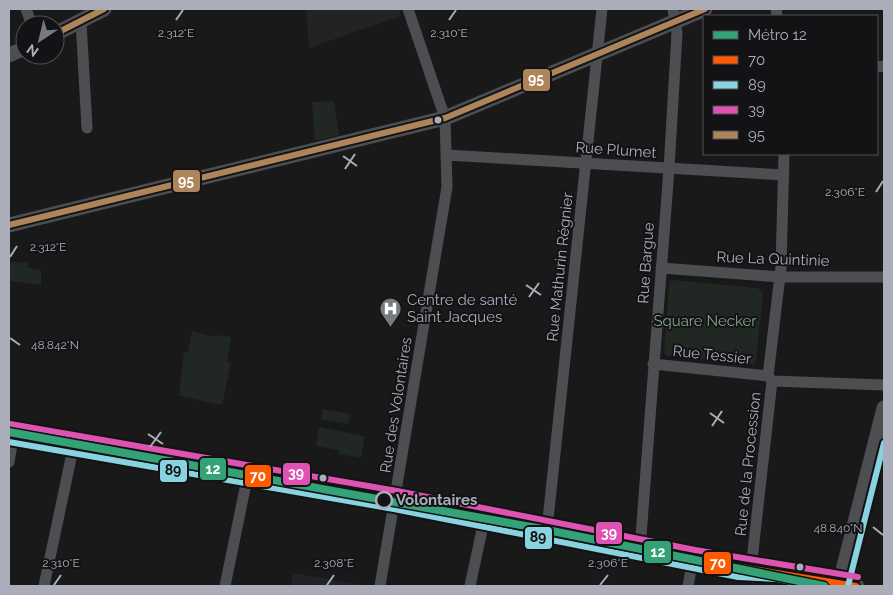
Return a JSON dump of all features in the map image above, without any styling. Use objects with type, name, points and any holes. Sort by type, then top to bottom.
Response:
[{"type":"main road","points":[[11,433],[396,500],[693,559],[751,569],[778,570],[856,586]]},
{"type":"street","points":[[65,29],[104,9]]},
{"type":"street","name":"Rue des Volontaires","points":[[380,586],[396,500],[447,187],[445,118],[408,9]]},
{"type":"street","name":"Rue Mathurin Régnier","points":[[547,529],[602,9]]},
{"type":"street","points":[[9,225],[445,118],[596,56],[675,15],[705,9]]},
{"type":"street","name":"Rue Bargue","points":[[640,549],[669,169],[675,15]]},
{"type":"street","points":[[81,22],[87,128]]},
{"type":"street","name":"Rue Plumet","points":[[446,155],[784,175]]},
{"type":"street","name":"Rue de la Procession","points":[[751,569],[780,277],[784,155]]},
{"type":"street","name":"Rue La Quintinie","points":[[661,268],[780,277],[884,277]]},
{"type":"street","name":"Rue Tessier","points":[[654,364],[770,378],[884,385]]},
{"type":"street","points":[[839,584],[884,408]]},
{"type":"street","points":[[9,462],[11,433]]},
{"type":"street","points":[[44,586],[74,444]]},
{"type":"street","points":[[225,586],[248,474]]},
{"type":"street","points":[[470,586],[484,516]]},
{"type":"street","points":[[688,586],[693,559]]},
{"type":"shaded area","points":[[306,9],[399,9],[401,16],[309,48]]},
{"type":"shaded area","points":[[293,573],[355,584],[368,586],[291,586]]},
{"type":"green space","points":[[334,101],[339,135],[315,141],[312,102]]},
{"type":"green space","points":[[9,262],[28,263],[27,268],[41,270],[41,285],[11,281],[9,278]]},
{"type":"green space","name":"Square Necker","points":[[672,280],[758,288],[763,294],[756,361],[753,364],[666,356],[664,352],[669,282]]},
{"type":"green space","points":[[192,331],[215,337],[218,335],[231,337],[227,362],[231,363],[222,405],[179,396],[184,352],[188,352]]},
{"type":"green space","points":[[323,409],[350,414],[348,424],[321,419]]},
{"type":"green space","points":[[319,427],[365,436],[361,458],[339,454],[339,450],[316,446]]},
{"type":"metro line","name":"12","points":[[9,432],[537,528],[824,586]]},
{"type":"transit line","name":"95","points":[[65,29],[104,9]]},
{"type":"transit line","name":"95","points":[[9,225],[445,118],[705,9]]},
{"type":"transit line","name":"39","points":[[10,424],[397,491],[695,550],[858,577]]},
{"type":"transit line","name":"70","points":[[9,433],[396,500],[693,559],[856,586]]},
{"type":"transit line","name":"89","points":[[9,442],[394,509],[738,577],[777,579],[813,586]]},
{"type":"transit line","name":"89","points":[[848,586],[884,443]]},
{"type":"place","name":"Centre de santé Saint Jacques","points":[[391,328]]},
{"type":"place","name":"Volontaires","points":[[384,500]]}]
